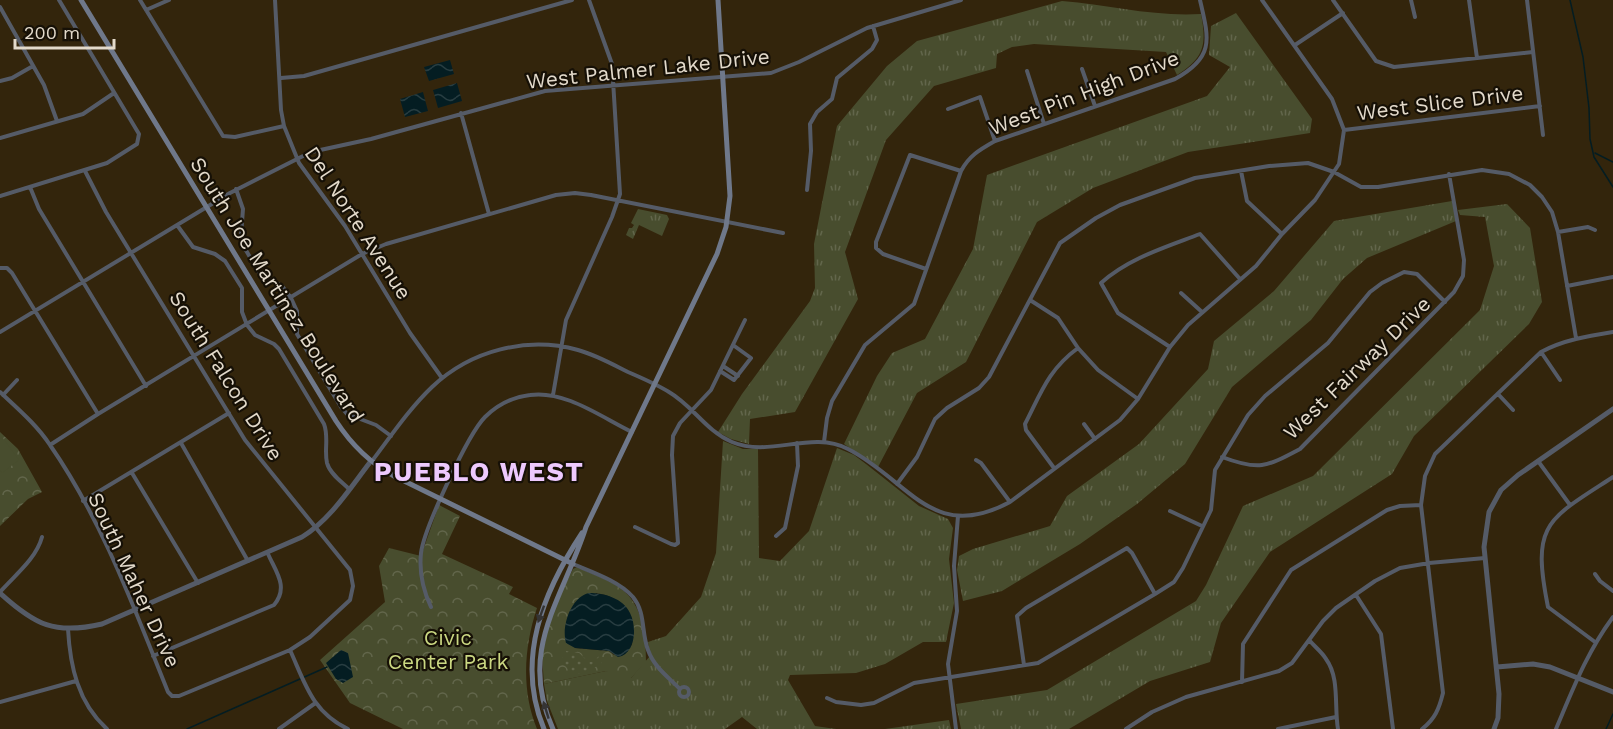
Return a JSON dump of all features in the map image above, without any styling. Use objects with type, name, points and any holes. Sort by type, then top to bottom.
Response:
[{"type":"main road","name":"South Joe Martinez Boulevard","points":[[81,0],[341,429],[371,461],[394,476],[573,564]]},
{"type":"main road","points":[[544,729],[533,692],[532,651],[540,615],[566,560],[586,527],[717,254],[727,222],[730,188],[718,0]]},
{"type":"main road","points":[[553,729],[543,697],[540,670],[541,651],[548,617],[573,564],[586,527]]},
{"type":"street","points":[[0,196],[107,163],[137,144],[139,139],[139,134],[58,0]]},
{"type":"street","points":[[140,0],[220,133],[226,137],[235,137],[284,126]]},
{"type":"street","points":[[146,10],[169,0]]},
{"type":"street","name":"Del Norte Avenue","points":[[275,0],[284,126],[296,158],[345,226],[414,339],[442,378]]},
{"type":"street","points":[[281,78],[304,76],[530,14],[572,0]]},
{"type":"street","points":[[553,395],[566,320],[619,200],[614,85],[609,52],[589,0]]},
{"type":"street","name":"West Palmer Lake Drive","points":[[0,332],[236,189],[296,158],[315,151],[364,141],[545,91],[723,78],[783,69],[873,25],[961,0]]},
{"type":"street","name":"West Pin High Drive","points":[[961,171],[968,159],[977,151],[995,141],[1175,79],[1199,62],[1207,46],[1207,28],[1200,0]]},
{"type":"street","points":[[42,537],[32,558],[0,593],[21,613],[50,627],[84,629],[102,624],[296,541],[315,528],[419,400],[442,378],[469,360],[494,351],[528,345],[561,346],[591,355],[655,384],[678,397],[714,432],[738,444],[766,447],[824,442],[839,445],[853,452],[929,507],[958,516],[974,516],[993,511],[1010,502],[1120,420],[1138,399],[1170,347],[1202,312],[1256,266],[1282,234],[1315,200],[1340,164],[1344,130],[1332,99],[1262,0]]},
{"type":"street","points":[[1333,0],[1376,61],[1394,67],[1533,52]]},
{"type":"street","points":[[1411,0],[1415,17]]},
{"type":"street","points":[[1469,0],[1477,58]]},
{"type":"street","points":[[1527,0],[1543,135]]},
{"type":"street","points":[[0,7],[50,99],[57,121]]},
{"type":"street","points":[[1294,45],[1343,13]]},
{"type":"street","points":[[807,190],[811,151],[810,124],[817,112],[832,99],[837,78],[872,49],[877,40],[873,25]]},
{"type":"street","points":[[0,81],[12,78],[33,66]]},
{"type":"street","points":[[1082,69],[1095,106]]},
{"type":"street","points":[[1028,71],[1044,124]]},
{"type":"street","points":[[0,138],[83,114],[114,93]]},
{"type":"street","points":[[948,109],[980,97],[995,141]]},
{"type":"street","name":"West Slice Drive","points":[[1344,130],[1540,106]]},
{"type":"street","points":[[461,113],[489,214]]},
{"type":"street","points":[[824,442],[832,401],[865,345],[914,304],[961,171],[910,155],[876,248],[883,254],[926,269]]},
{"type":"street","points":[[897,484],[917,458],[935,419],[947,408],[979,388],[989,376],[1060,243],[1096,218],[1120,205],[1194,178],[1269,166],[1308,163],[1334,172],[1361,187],[1378,187],[1482,170],[1509,174],[1530,185],[1552,212],[1558,232],[1576,338]]},
{"type":"street","name":"South Falcon Drive","points":[[85,171],[106,212],[256,456],[350,570],[354,586],[350,600],[310,637],[290,650]]},
{"type":"street","points":[[1241,171],[1247,201],[1282,234]]},
{"type":"street","name":"West Fairway Drive","points":[[1222,457],[1248,466],[1261,465],[1278,460],[1300,449],[1445,302],[1463,276],[1464,260],[1449,174]]},
{"type":"street","points":[[30,187],[39,209],[146,386]]},
{"type":"street","points":[[236,189],[243,209],[241,231],[244,247],[260,274],[282,286],[291,298],[297,311],[297,334],[343,411],[376,425],[391,436]]},
{"type":"street","points":[[50,445],[362,254],[386,244],[489,214],[568,193],[619,200],[783,233]]},
{"type":"street","points":[[177,225],[193,247],[215,254],[228,265],[242,288],[242,312],[248,325],[255,335],[279,349],[324,424],[329,468],[349,489]]},
{"type":"street","points":[[1558,232],[1588,227],[1595,230]]},
{"type":"street","points":[[1170,347],[1118,313],[1101,283],[1108,276],[1142,256],[1200,234],[1240,279]]},
{"type":"street","points":[[0,268],[7,268],[12,273],[98,414]]},
{"type":"street","points":[[827,698],[836,702],[861,705],[874,703],[914,683],[1038,663],[1155,594],[1173,582],[1183,568],[1210,510],[1215,470],[1248,415],[1265,396],[1328,343],[1370,292],[1382,283],[1404,272],[1417,274],[1445,302]]},
{"type":"street","points":[[1568,286],[1613,278]]},
{"type":"street","points":[[1181,293],[1202,312]]},
{"type":"street","points":[[1030,300],[1058,318],[1078,348],[1098,370],[1138,399]]},
{"type":"street","points":[[635,527],[673,545],[677,544],[672,446],[677,427],[711,390],[745,320]]},
{"type":"street","points":[[1422,729],[1431,723],[1439,709],[1443,693],[1421,505],[1425,476],[1435,454],[1541,352],[1551,346],[1576,338],[1613,332]]},
{"type":"street","points":[[721,369],[734,380],[751,358],[733,345]]},
{"type":"street","points":[[1054,468],[1026,430],[1025,424],[1050,375],[1061,361],[1078,348]]},
{"type":"street","points":[[1541,352],[1560,380]]},
{"type":"street","points":[[721,369],[738,376]]},
{"type":"street","points":[[2,394],[16,380]]},
{"type":"street","name":"South Maher Drive","points":[[2,394],[33,424],[50,445],[99,528],[168,692],[172,696],[179,696],[290,650]]},
{"type":"street","points":[[431,607],[422,580],[421,556],[425,536],[472,435],[488,414],[499,405],[519,397],[533,394],[553,395],[632,432]]},
{"type":"street","points":[[1498,394],[1513,410]]},
{"type":"street","points":[[1494,729],[1499,702],[1485,558],[1485,530],[1489,512],[1501,490],[1518,474],[1613,409]]},
{"type":"street","points":[[83,501],[229,413]]},
{"type":"street","points":[[1084,424],[1095,439]]},
{"type":"street","points":[[181,443],[248,562]]},
{"type":"street","points":[[776,536],[784,528],[798,466],[797,443]]},
{"type":"street","points":[[976,460],[981,463],[1010,502]]},
{"type":"street","points":[[1538,461],[1570,505]]},
{"type":"street","points":[[132,473],[198,584]]},
{"type":"street","points":[[1595,642],[1548,607],[1543,585],[1541,549],[1544,533],[1552,520],[1570,505],[1613,477]]},
{"type":"street","points":[[1242,682],[1243,644],[1291,570],[1388,510],[1400,506],[1421,505]]},
{"type":"street","points":[[1170,511],[1202,526]]},
{"type":"street","points":[[956,729],[949,678],[949,652],[957,611],[954,566],[958,516]]},
{"type":"street","points":[[1024,666],[1017,616],[1026,608],[1127,548],[1155,594]]},
{"type":"street","points":[[153,656],[274,605],[280,597],[281,585],[268,554]]},
{"type":"street","points":[[1126,729],[1152,712],[1186,697],[1280,671],[1292,663],[1323,621],[1336,608],[1375,581],[1400,568],[1485,558]]},
{"type":"street","points":[[573,564],[620,586],[632,596],[642,613],[650,656],[658,668],[680,689]]},
{"type":"street","points":[[1595,573],[1600,581],[1613,591]]},
{"type":"street","points":[[1356,595],[1381,634],[1393,729]]},
{"type":"street","points":[[1556,729],[1577,677],[1595,642],[1613,616]]},
{"type":"street","points":[[68,629],[69,652],[84,702],[107,729]]},
{"type":"street","points":[[1310,641],[1327,659],[1331,670],[1335,686],[1338,729]]},
{"type":"street","points":[[290,650],[314,704],[337,724],[348,729]]},
{"type":"street","points":[[1497,668],[1533,664],[1550,667],[1613,692]]},
{"type":"street","points":[[0,702],[76,681]]},
{"type":"street","points":[[279,729],[314,704]]},
{"type":"street","points":[[1281,729],[1336,717]]},
{"type":"green space","points":[[1062,1],[1149,12],[1201,14],[1204,34],[1201,50],[1193,63],[1177,75],[1166,52],[1034,44],[1012,47],[997,54],[996,68],[934,86],[886,140],[845,252],[858,299],[795,412],[750,419],[749,444],[731,439],[718,432],[742,394],[810,301],[815,288],[814,244],[837,126],[887,66],[917,41]]},
{"type":"green space","points":[[1236,13],[1312,119],[1310,133],[1188,152],[1093,188],[1037,222],[966,362],[917,393],[878,467],[844,444],[877,376],[892,353],[925,339],[973,249],[987,175],[1207,96],[1230,67],[1209,55],[1211,26]]},
{"type":"green space","points":[[1452,201],[1456,221],[1367,258],[1343,279],[1311,320],[1232,387],[1185,464],[1137,504],[1080,544],[1002,591],[963,601],[957,570],[959,556],[973,549],[1050,526],[1067,496],[1139,444],[1208,369],[1214,341],[1274,291],[1334,221]]},
{"type":"green space","points":[[1507,204],[1530,228],[1542,302],[1529,324],[1414,436],[1392,474],[1270,552],[1221,623],[1210,662],[1150,681],[1069,729],[961,729],[956,704],[1047,690],[1196,601],[1206,585],[1243,506],[1313,476],[1480,310],[1494,266],[1485,217],[1460,215],[1458,210]]},
{"type":"green space","points":[[638,209],[667,215],[669,219],[662,236],[639,225],[633,239],[626,235],[629,228],[634,225],[631,223]]},
{"type":"green space","points":[[0,432],[18,449],[42,492],[28,499],[0,526]]},
{"type":"green space","points":[[2,437],[19,460],[2,473],[0,470],[0,439]]},
{"type":"green space","points":[[723,441],[743,449],[758,449],[759,558],[780,561],[809,531],[837,448],[854,455],[919,506],[948,519],[953,528],[949,559],[954,603],[946,642],[923,642],[885,664],[856,673],[790,675],[788,680],[815,726],[836,729],[757,729],[742,717],[725,729],[558,729],[547,701],[544,684],[606,671],[631,678],[650,656],[648,642],[666,636],[701,597],[716,553]]},
{"type":"green space","name":"Civic Center Park","points":[[439,505],[460,516],[442,554],[513,587],[509,594],[537,608],[529,638],[526,668],[528,699],[537,729],[403,729],[350,703],[320,660],[385,602],[379,566],[389,548],[421,556]]},
{"type":"green space","points":[[577,567],[610,582],[628,595],[634,603],[642,621],[646,662],[631,678],[620,680],[606,671],[544,684],[542,655],[552,611],[573,569]],"holes":[[[596,593],[606,595],[621,604],[630,617],[632,645],[614,655],[609,651],[575,648]]]},
{"type":"green space","points":[[566,651],[579,653],[589,662],[593,662],[600,655],[603,658],[600,658],[602,663],[589,671],[578,674],[568,669],[561,661]]},
{"type":"green space","points":[[949,720],[951,729],[885,729]]},
{"type":"water","points":[[450,60],[454,74],[429,81],[424,67]]},
{"type":"water","points":[[457,83],[462,101],[438,108],[433,90]]},
{"type":"water","points":[[423,92],[428,111],[405,117],[400,99]]},
{"type":"water","points":[[589,593],[612,597],[623,604],[630,613],[634,625],[633,639],[632,645],[624,655],[618,657],[609,651],[575,648],[566,643],[566,621],[572,606]]},
{"type":"water","points":[[341,650],[348,653],[353,677],[343,683],[336,679],[326,663]]},
{"type":"waterway","points":[[1570,0],[1583,57],[1590,139],[1594,157],[1613,187]]},
{"type":"waterway","points":[[1595,153],[1613,162]]},
{"type":"waterway","points":[[187,729],[327,667]]},
{"type":"waterway","points":[[1606,729],[1613,714]]},
{"type":"district","name":"PUEBLO WEST","points":[[479,472]]}]
